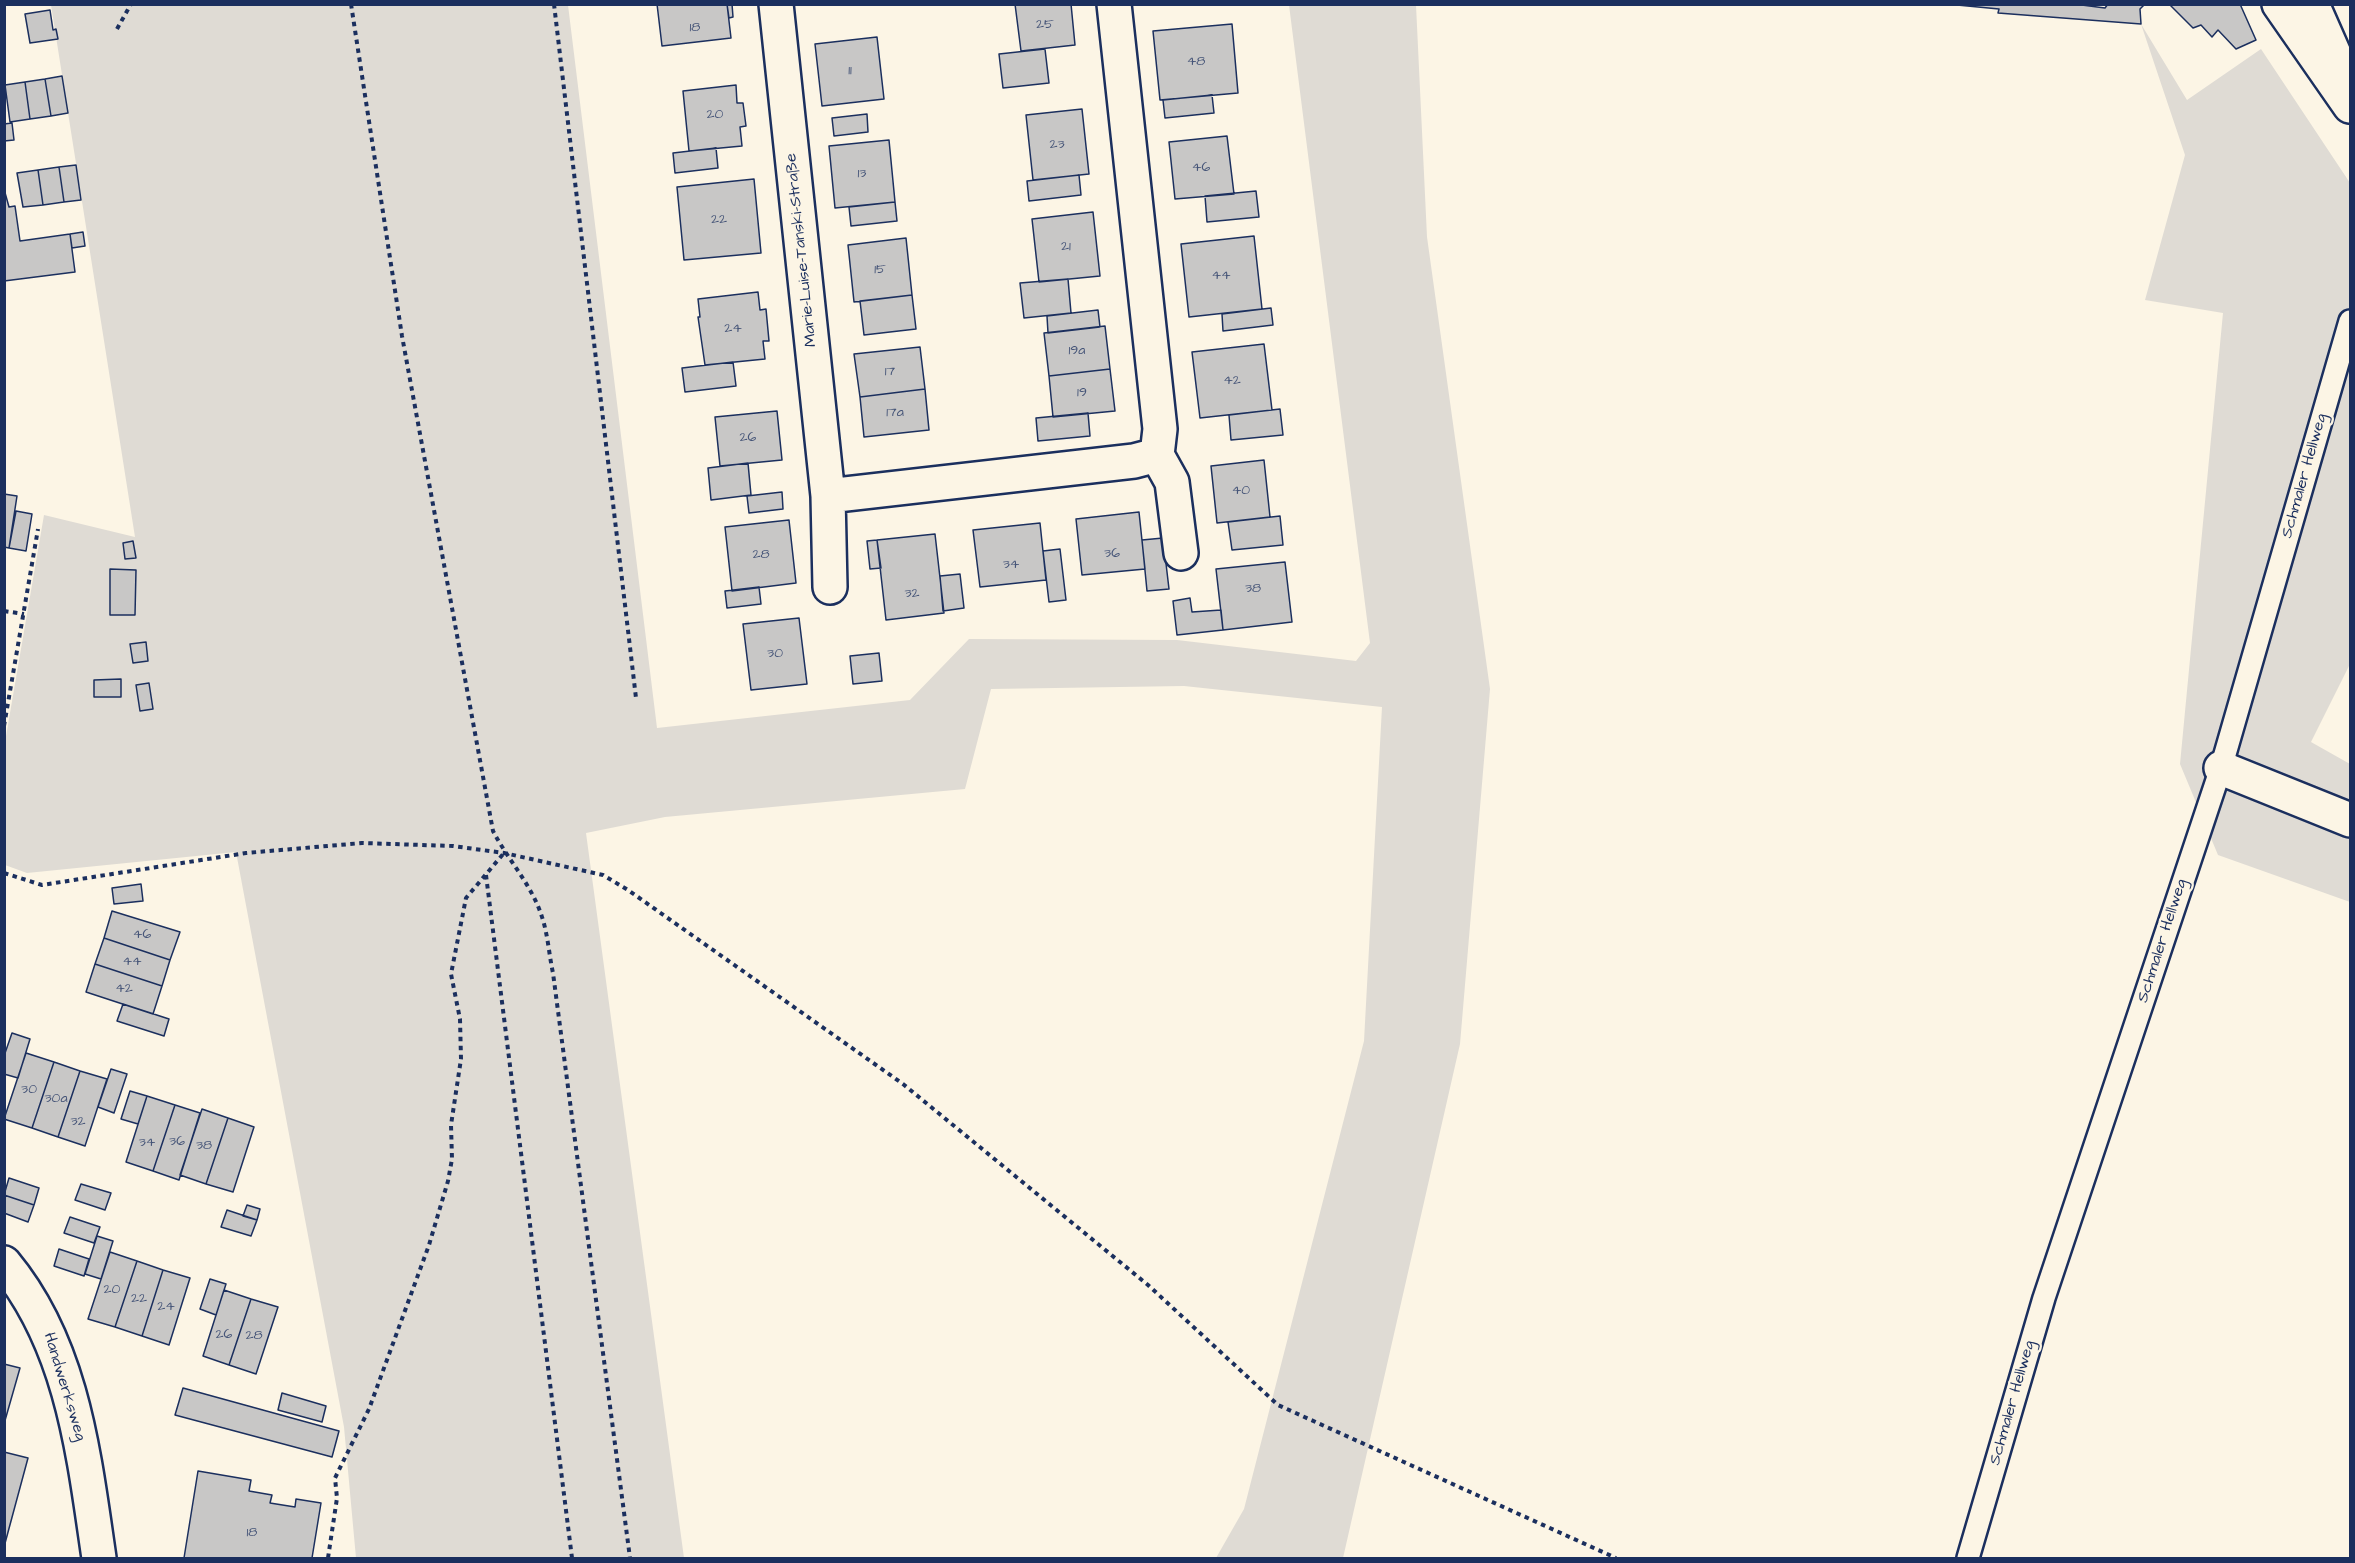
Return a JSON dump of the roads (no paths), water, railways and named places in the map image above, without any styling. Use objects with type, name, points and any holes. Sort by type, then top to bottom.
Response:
[{"type":"street","name":"Marie-Luise-Tanski-Straße","points":[[776,4],[828,496],[830,587]]},
{"type":"street","points":[[1114,4],[1160,429],[1157,455],[1172,482],[1181,553]]},
{"type":"street","points":[[2279,4],[2350,106]]},
{"type":"street","points":[[2312,4],[2350,92]]},
{"type":"street","points":[[828,496],[1134,461],[1157,455]]},
{"type":"street","points":[[2221,768],[2350,820]]},
{"type":"street","name":"Handwerksweg","points":[[4,1263],[40,1314],[56,1350],[78,1425],[99,1558]]},
{"type":"lane","name":"Schmaler Hellweg","points":[[1968,1558],[2044,1298],[2221,768],[2350,326]]}]
